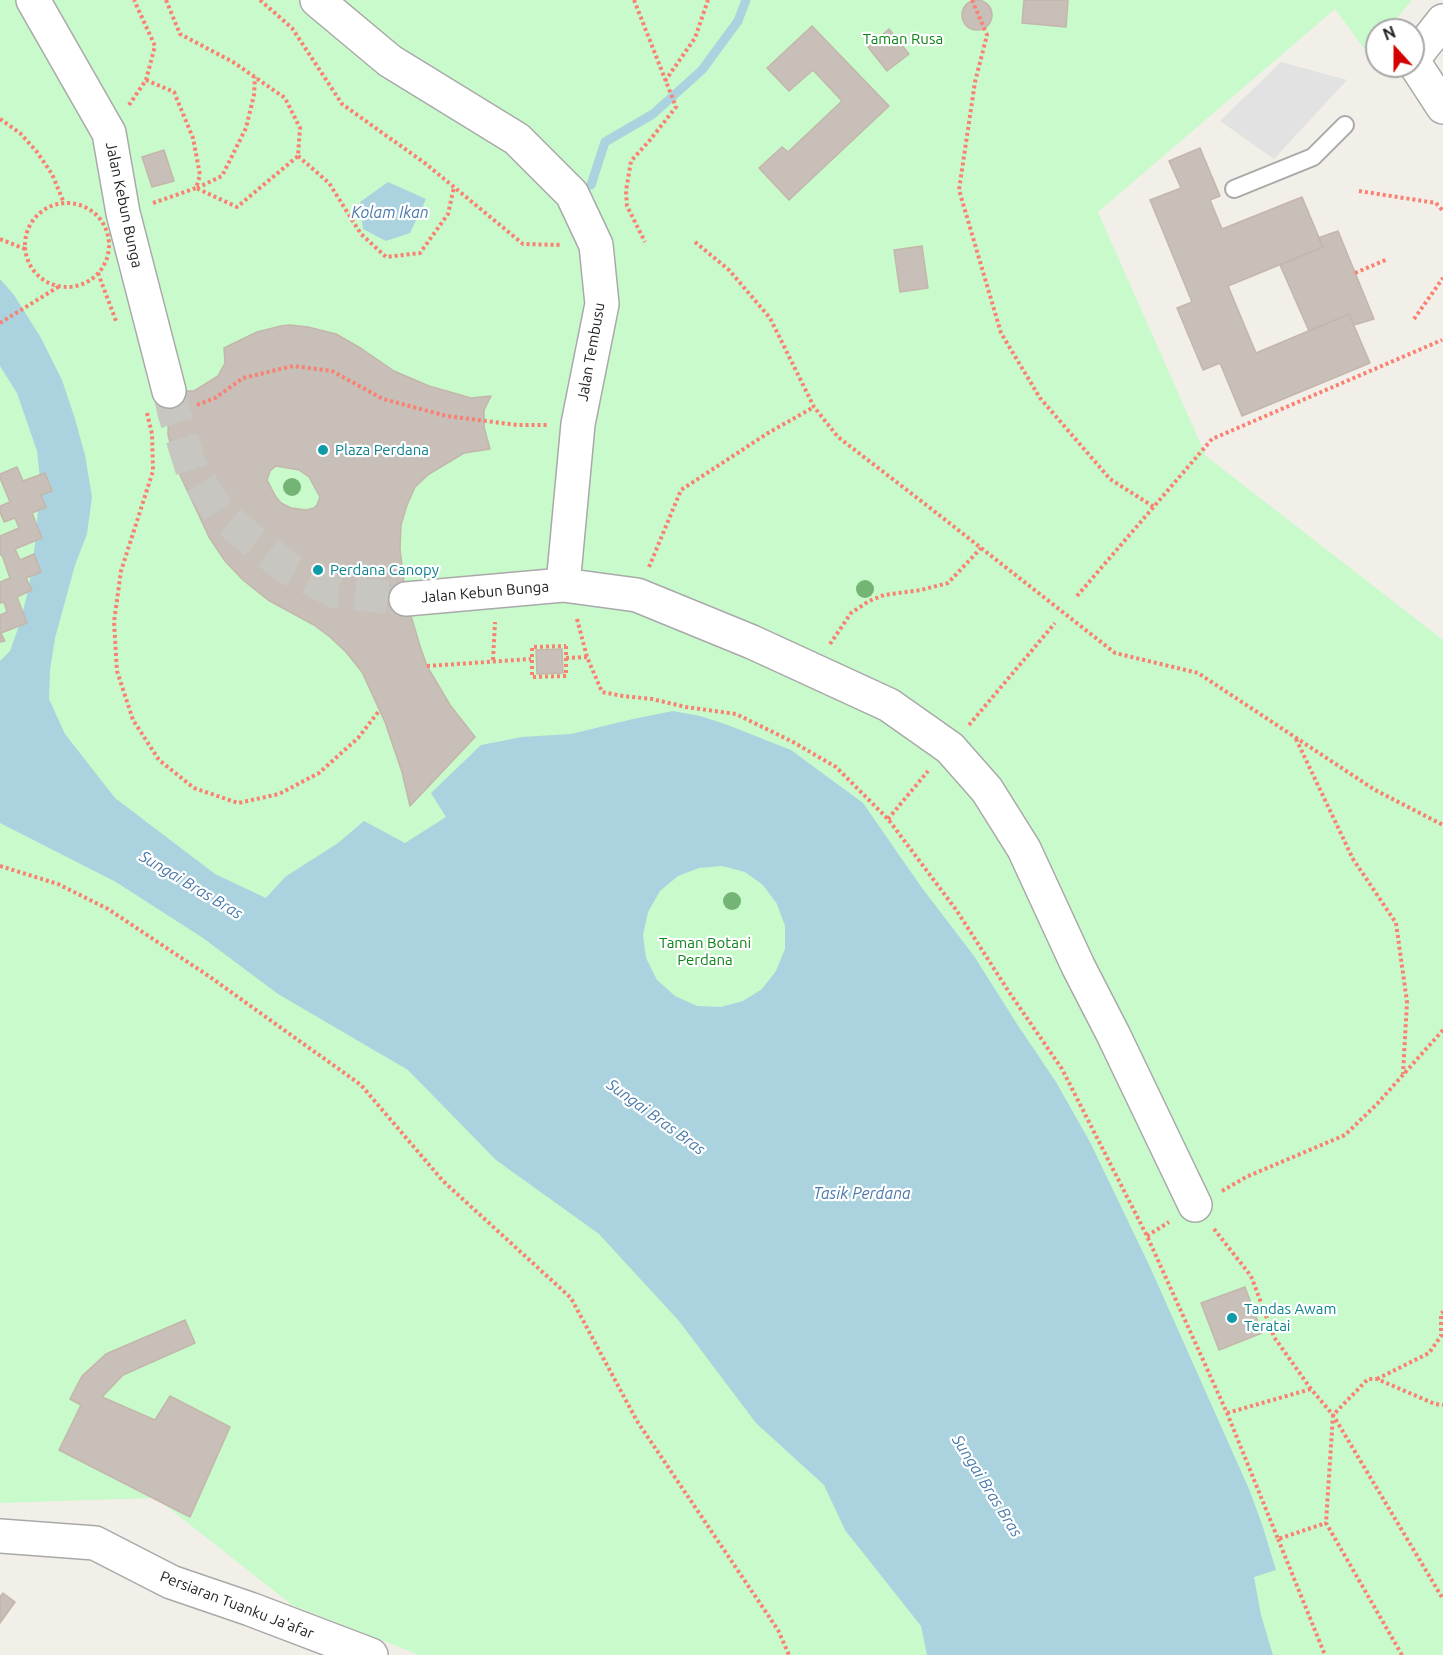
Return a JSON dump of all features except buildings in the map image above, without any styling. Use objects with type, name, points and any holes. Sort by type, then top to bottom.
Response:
[{"type":"street","name":"Jalan Kebun Bunga","points":[[33,0],[109,133],[123,213],[169,400]]},
{"type":"street","name":"Jalan Tembusu","points":[[317,0],[390,61],[517,139],[572,194],[596,245],[602,303],[578,424],[563,585]]},
{"type":"street","points":[[1425,44],[1443,21]]},
{"type":"street","points":[[1424,78],[1443,107]]},
{"type":"street","name":"Jalan Kebun Bunga","points":[[406,600],[563,585],[637,595],[813,669],[889,705],[950,748],[987,790],[1024,849],[1069,948],[1195,1205]]},
{"type":"street","name":"Persiaran Tuanku Ja'afar","points":[[0,1536],[95,1542],[171,1582],[371,1655]]},
{"type":"lane","points":[[1234,189],[1313,157],[1345,125]]},
{"type":"path","points":[[109,133],[146,80],[155,46],[134,0]]},
{"type":"path","points":[[166,0],[180,34],[233,62],[285,98],[300,128],[298,156],[237,207],[196,188]]},
{"type":"path","points":[[260,0],[292,28],[342,104],[426,164],[523,244],[596,245]]},
{"type":"path","points":[[633,0],[676,107],[631,161],[626,191],[627,206],[645,242]]},
{"type":"path","points":[[665,81],[695,38],[708,0]]},
{"type":"path","points":[[972,0],[987,35],[975,82],[959,190],[1001,333],[1040,398],[1110,479],[1154,507]]},
{"type":"path","points":[[123,213],[196,188],[222,176],[246,128],[254,95],[255,77]]},
{"type":"path","points":[[146,80],[174,93],[193,138],[200,175],[196,188]]},
{"type":"path","points":[[0,119],[20,133],[38,152],[52,174],[64,203]]},
{"type":"path","points":[[298,156],[329,183],[361,234],[386,257],[420,253],[448,213],[454,187]]},
{"type":"path","points":[[1359,191],[1436,203],[1443,211]]},
{"type":"path","points":[[64,203],[91,210],[102,221],[108,234],[110,248],[99,273],[87,283],[73,287],[58,286],[35,273],[28,262],[25,249],[26,236],[31,223],[51,206],[64,203]]},
{"type":"path","points":[[0,239],[25,249]]},
{"type":"path","points":[[695,242],[729,270],[770,318],[813,407],[838,437],[1115,653],[1198,673],[1375,790],[1443,825]]},
{"type":"path","points":[[1355,273],[1388,259]]},
{"type":"path","points":[[99,273],[118,328]]},
{"type":"path","points":[[1414,319],[1443,278]]},
{"type":"path","points":[[0,323],[58,286]]},
{"type":"path","points":[[1077,596],[1212,439],[1442,340]]},
{"type":"path","points":[[380,711],[358,738],[319,774],[279,794],[238,803],[194,788],[159,760],[133,720],[120,681],[117,671],[114,622],[122,571],[153,471],[152,434],[169,400],[215,398],[243,378],[293,366],[333,371],[382,399],[447,416],[517,425],[578,424]]},
{"type":"path","points":[[647,572],[681,490],[768,432],[813,407]]},
{"type":"path","points":[[813,669],[851,613],[869,601],[884,595],[921,590],[948,582],[981,548]]},
{"type":"path","points":[[563,585],[576,618],[587,657],[602,692],[736,714],[793,742],[836,767],[888,819],[957,911],[1062,1069],[1147,1236],[1227,1413],[1325,1655]]},
{"type":"path","points":[[493,660],[495,620]]},
{"type":"path","points":[[968,726],[1055,623]]},
{"type":"path","points":[[566,646],[566,657],[566,676],[532,676],[532,647],[566,646]]},
{"type":"path","points":[[566,657],[587,657]]},
{"type":"path","points":[[427,666],[531,659]]},
{"type":"path","points":[[1296,739],[1353,859],[1396,923],[1407,1002],[1403,1075]]},
{"type":"path","points":[[888,819],[931,768]]},
{"type":"path","points":[[0,866],[58,884],[108,909],[210,977],[361,1085],[443,1181],[571,1298],[637,1421],[778,1630],[789,1655]]},
{"type":"path","points":[[1246,1177],[1345,1135],[1377,1104],[1443,1030]]},
{"type":"path","points":[[1195,1205],[1251,1276],[1274,1337],[1311,1389],[1333,1415],[1443,1599]]},
{"type":"path","points":[[1377,1379],[1429,1353],[1441,1336],[1441,1313],[1443,1312]]},
{"type":"path","points":[[1402,1655],[1326,1523],[1333,1415],[1368,1379],[1377,1379],[1435,1404],[1443,1405]]},
{"type":"path","points":[[1227,1413],[1311,1389]]},
{"type":"path","points":[[1278,1539],[1326,1523]]},
{"type":"green space","name":"Taman Botani Perdana","points":[[0,0],[1412,0],[1397,18],[1365,18],[1365,50],[1335,9],[1098,212],[1206,456],[1443,640],[1443,1655],[419,1655],[292,1605],[156,1498],[0,1503]]},
{"type":"shaded area","points":[[1281,62],[1347,80],[1274,159],[1220,121]]},
{"type":"water","name":"Kolam Ikan","points":[[388,182],[426,199],[410,233],[386,241],[363,229],[360,202]]},
{"type":"water","name":"Tasik Perdana","points":[[0,279],[14,295],[41,338],[62,380],[85,455],[92,497],[87,534],[75,565],[55,638],[50,670],[49,699],[65,734],[115,798],[215,874],[266,898],[285,877],[338,843],[364,821],[405,843],[446,817],[431,793],[481,745],[522,737],[571,734],[673,711],[725,724],[791,750],[863,803],[922,888],[974,956],[1056,1082],[1090,1142],[1150,1267],[1249,1489],[1262,1524],[1276,1570],[1254,1577],[1261,1615],[1273,1655],[927,1655],[921,1626],[845,1530],[824,1485],[756,1423],[679,1321],[599,1234],[496,1160],[408,1070],[278,994],[203,938],[116,882],[0,823],[0,661],[10,651],[29,587],[36,537],[40,479],[37,451],[17,393],[0,366]],"holes":[[[722,866],[745,872],[763,885],[777,904],[785,926],[785,949],[776,971],[762,989],[743,1001],[721,1007],[697,1006],[675,996],[657,980],[646,958],[643,935],[648,912],[660,891],[678,876],[699,868]]]},
{"type":"waterway","points":[[591,185],[605,142],[653,114],[702,70],[738,21],[746,0]]},
{"type":"tunnel","points":[[169,391],[192,470],[219,512],[286,567],[336,592],[406,599]]},
{"type":"place","name":"Plaza Perdana","points":[[323,450]]},
{"type":"place","name":"Perdana Canopy","points":[[318,570]]},
{"type":"place","name":"Tandas Awam Teratai","points":[[1232,1318]]},
{"type":"park label","name":"Taman Rusa","points":[[903,39]]},
{"type":"water label","name":"Sungai Bras Bras","points":[[191,885]]},
{"type":"water label","name":"Sungai Bras Bras","points":[[656,1117]]},
{"type":"water label","name":"Sungai Bras Bras","points":[[987,1486]]}]
